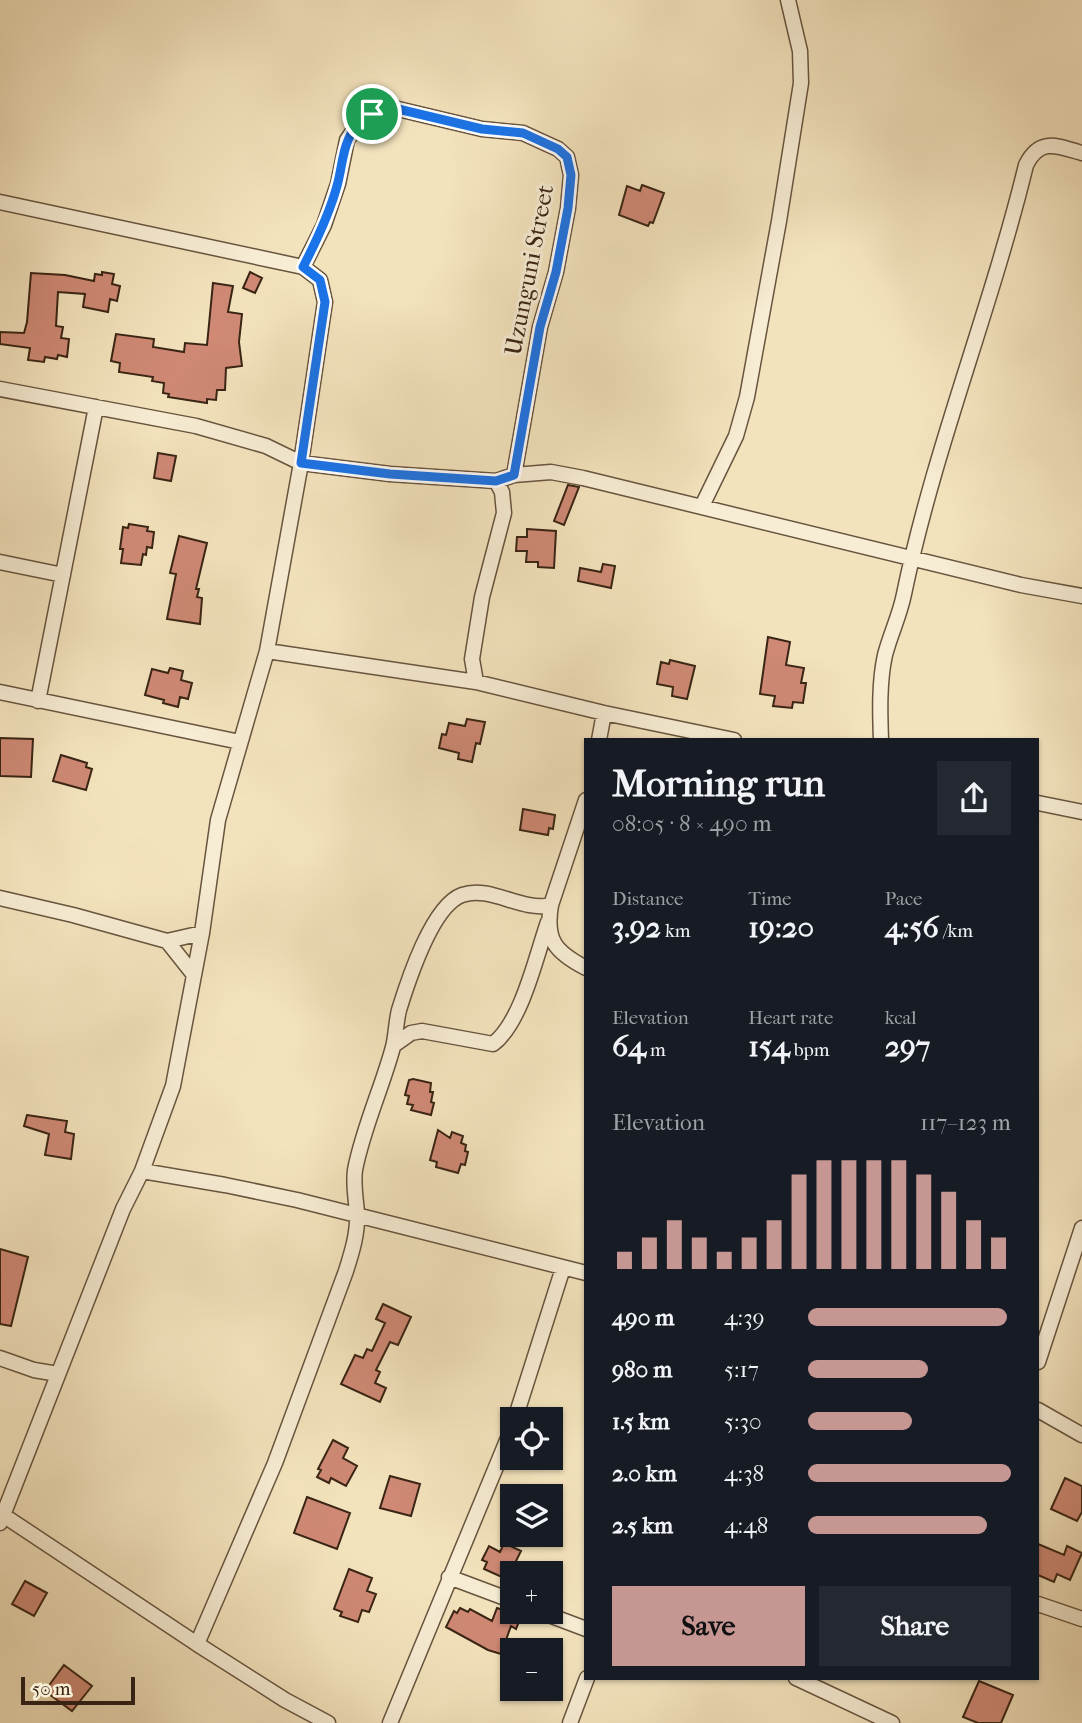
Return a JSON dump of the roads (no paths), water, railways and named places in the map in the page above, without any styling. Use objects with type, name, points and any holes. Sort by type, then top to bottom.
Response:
[{"type":"street","points":[[702,506],[736,436],[747,397],[779,221],[801,83],[800,51],[788,0]]},
{"type":"street","name":"Uzunguni Street","points":[[303,267],[324,225],[338,184],[347,140],[359,123],[372,114],[398,109],[482,129],[523,133],[558,149],[567,157],[571,175],[568,208],[556,272],[540,327],[514,475]]},
{"type":"street","points":[[881,738],[885,657],[903,598],[911,557],[977,334],[1003,259],[1026,165],[1032,153],[1041,146],[1057,146],[1082,153]]},
{"type":"street","points":[[0,202],[303,267],[320,280],[325,302],[301,463],[267,651],[218,820],[202,933],[173,1086],[142,1171],[123,1209],[2,1519],[285,1700],[328,1723]]},
{"type":"street","points":[[0,389],[196,426],[266,446],[301,463],[390,474],[496,481],[514,475],[551,472],[583,478],[1021,585],[1082,596]]},
{"type":"street","points":[[38,701],[96,407]]},
{"type":"street","points":[[476,682],[472,659],[482,597],[504,513],[502,492],[496,481]]},
{"type":"street","points":[[0,562],[63,575]]},
{"type":"street","points":[[267,651],[476,682],[724,738]]},
{"type":"street","points":[[0,692],[240,742]]},
{"type":"street","points":[[599,738],[604,713]]},
{"type":"street","points":[[1039,803],[1082,812]]},
{"type":"street","points":[[394,1045],[411,1033],[422,1031],[493,1044],[503,1036],[520,1002],[584,806]]},
{"type":"street","points":[[197,1644],[275,1463],[346,1270],[354,1244],[357,1214],[355,1171],[394,1045],[398,1013],[434,923],[452,901],[462,895],[475,893],[534,907],[551,905]]},
{"type":"street","points":[[0,898],[167,941],[202,933]]},
{"type":"street","points":[[548,922],[552,940],[558,950],[566,958],[584,967]]},
{"type":"street","points":[[167,941],[194,975]]},
{"type":"street","points":[[142,1171],[225,1185],[357,1214],[584,1273]]},
{"type":"street","points":[[1039,1359],[1082,1228]]},
{"type":"street","points":[[519,1407],[563,1268]]},
{"type":"street","points":[[0,1358],[34,1370],[58,1374]]},
{"type":"street","points":[[1039,1411],[1082,1434]]},
{"type":"street","points":[[390,1723],[500,1457]]},
{"type":"street","points":[[449,1577],[500,1596]]},
{"type":"street","points":[[1039,1604],[1082,1619]]},
{"type":"street","points":[[563,1620],[584,1628]]},
{"type":"street","points":[[572,1722],[586,1680]]},
{"type":"street","points":[[800,1680],[892,1723]]}]
